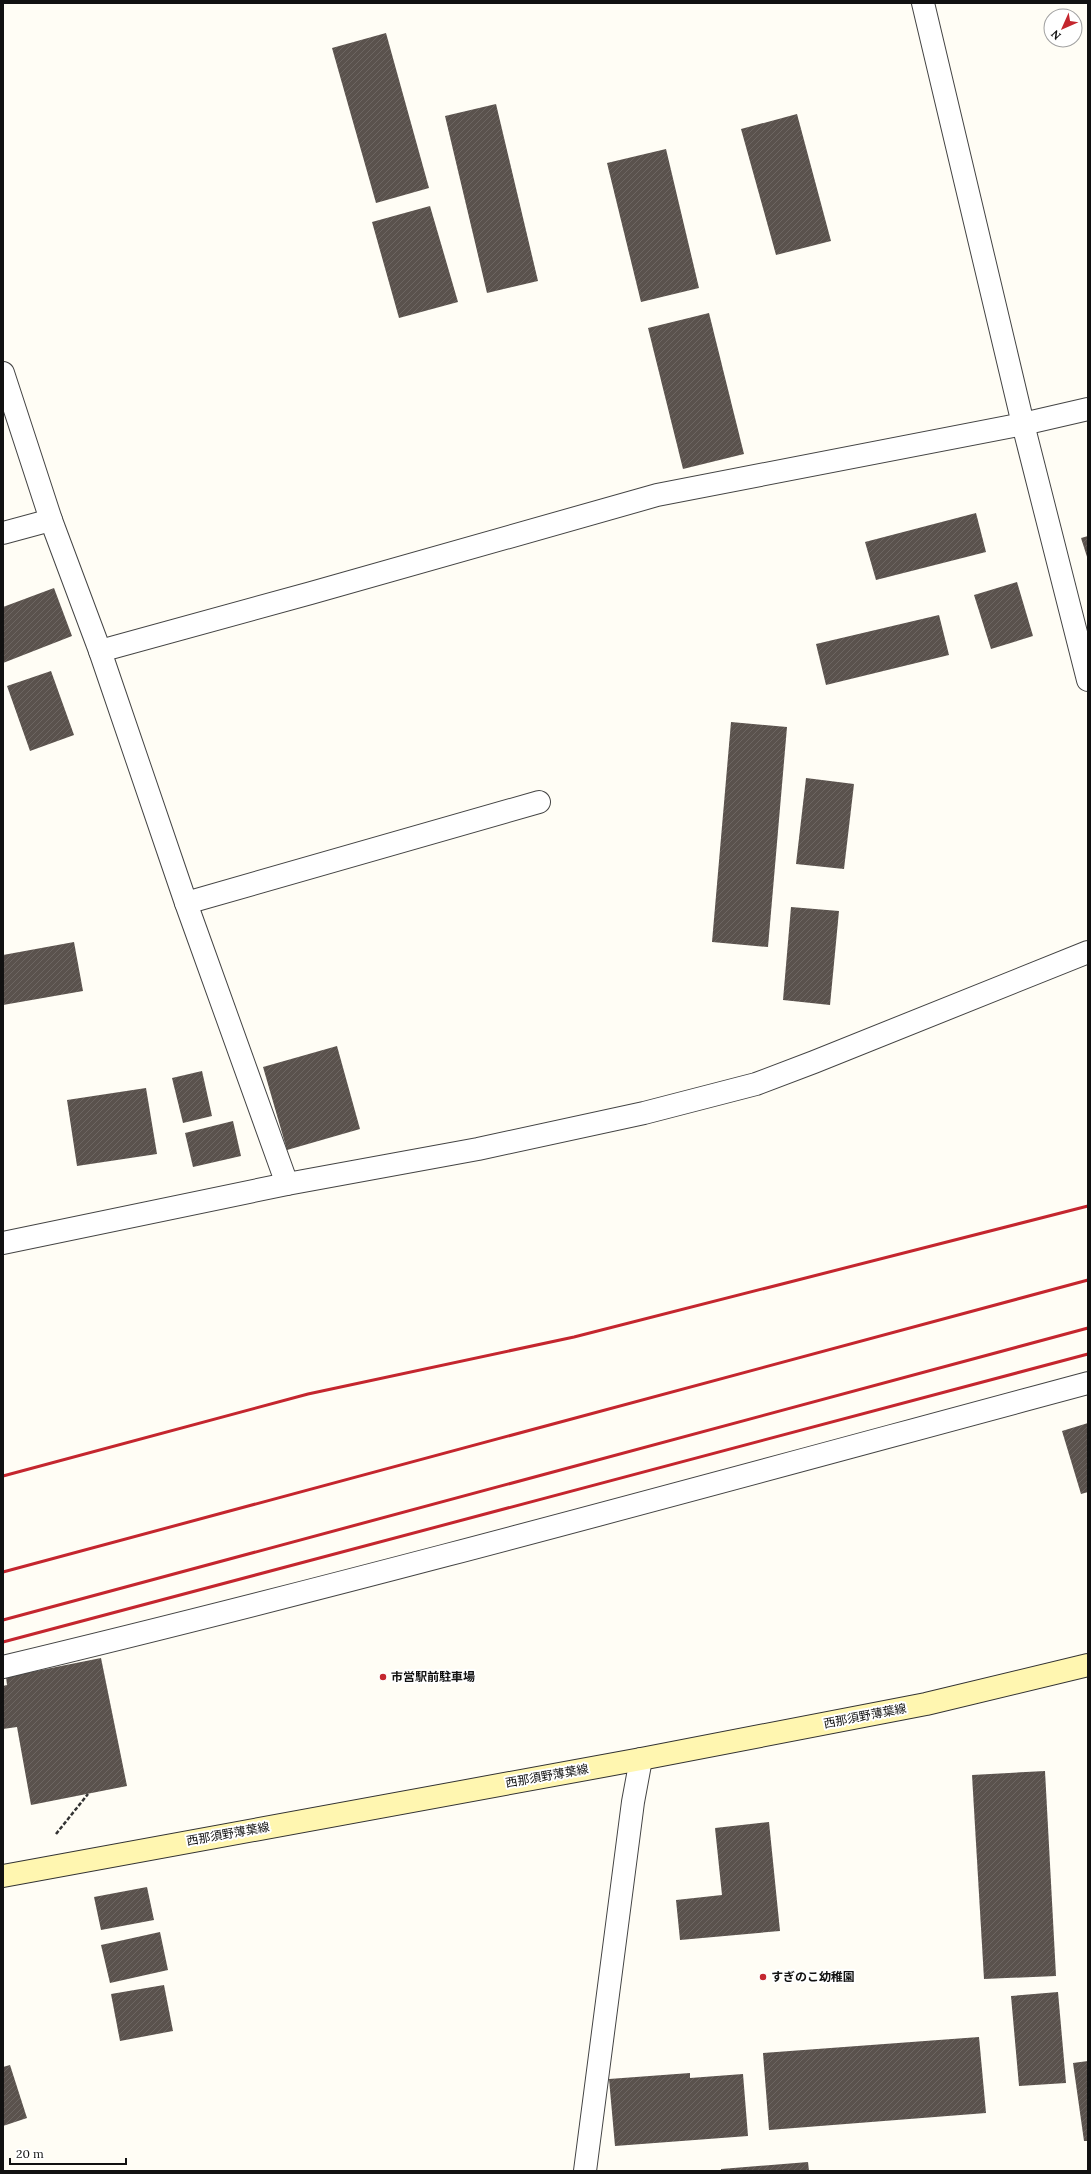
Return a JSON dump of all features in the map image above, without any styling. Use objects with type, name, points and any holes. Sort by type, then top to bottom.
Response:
[{"type":"main road","name":"西那須野薄葉線","points":[[3,1876],[642,1759],[926,1704],[1088,1665]]},
{"type":"street","points":[[923,3],[1023,424],[1088,680]]},
{"type":"street","points":[[3,373],[50,520],[100,651],[186,903],[287,1184]]},
{"type":"street","points":[[100,651],[311,594],[657,494],[1023,424],[1088,409]]},
{"type":"street","points":[[3,533],[50,520]]},
{"type":"street","points":[[186,903],[539,802]]},
{"type":"street","points":[[3,1243],[287,1184],[478,1149],[644,1113],[756,1084],[1088,952]]},
{"type":"street","points":[[3,1667],[120,1639],[670,1495],[1088,1383]]},
{"type":"street","points":[[585,2171],[633,1802],[642,1759]]},
{"type":"path","points":[[52,1839],[88,1794]]},
{"type":"building","points":[[386,33],[429,188],[376,203],[332,48]]},
{"type":"building","points":[[496,104],[538,281],[487,293],[445,116]]},
{"type":"building","points":[[797,114],[831,241],[776,255],[741,129]]},
{"type":"building","points":[[666,149],[699,288],[641,302],[607,163]]},
{"type":"building","points":[[430,206],[458,302],[399,318],[372,222]]},
{"type":"building","points":[[709,313],[744,454],[683,469],[648,328]]},
{"type":"building","points":[[976,513],[986,552],[876,580],[865,542]]},
{"type":"building","points":[[1088,536],[1088,560],[1081,538]]},
{"type":"building","points":[[1017,582],[1033,636],[991,649],[974,595]]},
{"type":"building","points":[[54,588],[72,636],[3,663],[3,607]]},
{"type":"building","points":[[939,615],[949,655],[826,685],[816,644]]},
{"type":"building","points":[[51,671],[74,735],[30,751],[7,686]]},
{"type":"building","points":[[731,722],[787,727],[768,947],[712,942]]},
{"type":"building","points":[[806,778],[854,784],[844,869],[796,864]]},
{"type":"building","points":[[791,907],[839,911],[830,1005],[783,1000]]},
{"type":"building","points":[[74,942],[83,991],[3,1005],[3,955]]},
{"type":"building","points":[[337,1046],[360,1129],[287,1150],[263,1067]]},
{"type":"building","points":[[202,1071],[212,1116],[183,1123],[172,1078]]},
{"type":"building","points":[[146,1088],[157,1154],[77,1166],[67,1100]]},
{"type":"building","points":[[233,1121],[241,1156],[193,1167],[185,1133]]},
{"type":"building","points":[[1088,1423],[1088,1492],[1081,1494],[1062,1431]]},
{"type":"building","points":[[101,1658],[127,1786],[31,1805],[17,1727],[3,1729],[3,1686],[7,1685],[6,1677]]},
{"type":"building","points":[[1045,1771],[1056,1976],[984,1979],[972,1775]]},
{"type":"building","points":[[769,1822],[780,1931],[680,1940],[676,1900],[722,1895],[715,1828]]},
{"type":"building","points":[[147,1887],[154,1920],[101,1930],[94,1897]]},
{"type":"building","points":[[160,1932],[168,1970],[110,1983],[101,1945]]},
{"type":"building","points":[[164,1985],[173,2031],[120,2041],[111,1994]]},
{"type":"building","points":[[1058,1992],[1066,2083],[1019,2086],[1011,1996]]},
{"type":"building","points":[[979,2037],[986,2113],[769,2130],[763,2053]]},
{"type":"building","points":[[1088,2061],[1088,2141],[1084,2141],[1073,2063]]},
{"type":"building","points":[[10,2065],[27,2118],[3,2126],[3,2067]]},
{"type":"building","points":[[690,2073],[690,2078],[743,2074],[748,2136],[615,2146],[609,2079]]},
{"type":"building","points":[[808,2162],[809,2171],[721,2171],[721,2169]]},
{"type":"railway","points":[[3,1476],[308,1394],[574,1337],[1088,1206]]},
{"type":"railway","points":[[3,1572],[1088,1280]]},
{"type":"railway","points":[[3,1620],[1088,1328]]},
{"type":"railway","points":[[3,1642],[1088,1354]]},
{"type":"place","name":"市営駅前駐車場","points":[[383,1677]]},
{"type":"place","name":"すぎのこ幼稚園","points":[[763,1977]]}]
